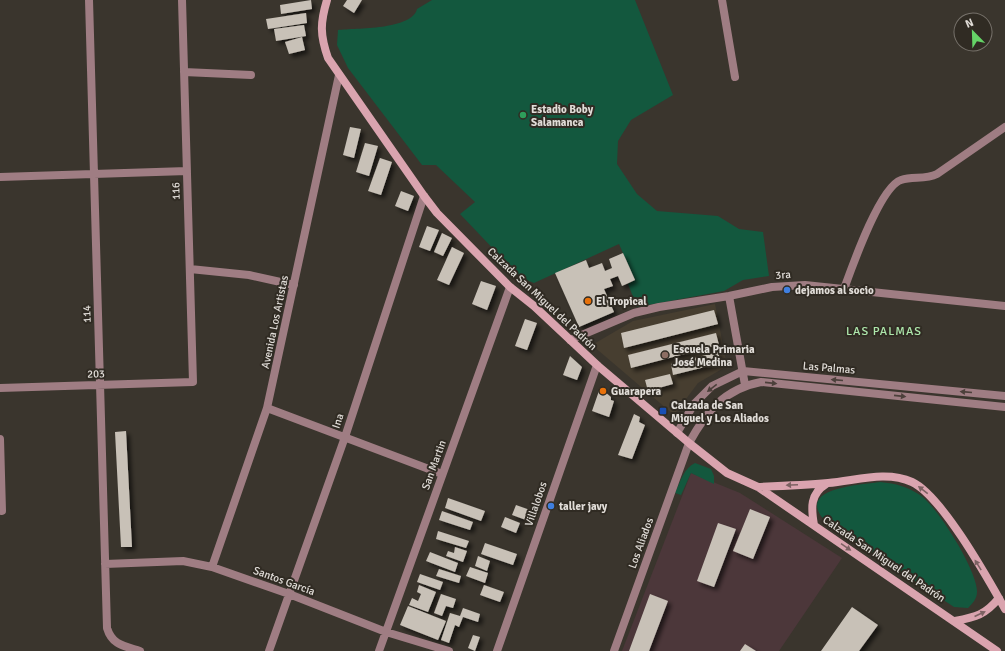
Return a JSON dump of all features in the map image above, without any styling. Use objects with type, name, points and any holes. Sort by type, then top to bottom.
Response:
[{"type":"main road","name":"Calzada San Miguel del Padrón","points":[[327,0],[322,19],[321,39],[328,58],[437,213],[510,287],[534,306],[597,365],[689,443],[728,472],[758,487],[955,621],[996,651]]},
{"type":"main road","name":"Calzada San Miguel del Padrón","points":[[758,487],[827,483],[881,476],[898,478],[912,482],[926,492],[949,519],[1005,609]]},
{"type":"main road","points":[[814,525],[812,504],[814,497],[819,489],[827,483]]},
{"type":"main road","points":[[955,621],[982,614],[990,609],[999,598]]},
{"type":"street","name":"114","points":[[89,0],[107,628],[110,637],[116,643],[140,651]]},
{"type":"street","name":"116","points":[[182,0],[193,382]]},
{"type":"street","points":[[722,0],[735,77]]},
{"type":"street","points":[[184,72],[251,75]]},
{"type":"street","name":"Avenida Los Artistas","points":[[212,568],[267,408],[339,75]]},
{"type":"street","points":[[844,289],[868,227],[888,189],[900,180],[928,178],[937,174],[1005,127]]},
{"type":"street","points":[[0,177],[187,171]]},
{"type":"street","name":"Ina","points":[[269,651],[345,437],[424,196]]},
{"type":"street","points":[[190,269],[248,275],[294,285]]},
{"type":"street","name":"3ra","points":[[570,340],[634,313],[659,307],[729,296],[772,287],[798,285],[1005,306]]},
{"type":"street","name":"San Martin","points":[[379,651],[510,287]]},
{"type":"street","points":[[729,296],[745,385]]},
{"type":"street","name":"Villalobos","points":[[497,651],[597,365]]},
{"type":"street","points":[[677,433],[694,404],[712,386],[743,371]]},
{"type":"street","name":"Las Palmas","points":[[743,371],[1005,396]]},
{"type":"street","name":"203","points":[[0,388],[193,382]]},
{"type":"street","name":"Las Palmas","points":[[689,443],[702,419],[731,392],[745,385],[761,382],[1005,407]]},
{"type":"street","points":[[267,408],[442,474]]},
{"type":"street","points":[[0,439],[2,511]]},
{"type":"street","name":"Los Aliados","points":[[614,651],[689,443]]},
{"type":"street","name":"Santos García","points":[[105,564],[183,561],[212,568],[289,594],[386,632],[449,651]]},
{"type":"shaded area","name":"Escuela Primaria José Medina","points":[[715,304],[727,366],[698,383],[674,415],[592,345],[633,321]]},
{"type":"shaded area","points":[[691,473],[740,493],[842,558],[779,651],[622,651]]},
{"type":"green space","points":[[432,0],[635,0],[673,95],[631,120],[618,141],[617,164],[637,194],[657,211],[718,216],[739,229],[763,232],[769,276],[743,280],[724,291],[637,307],[628,284],[635,280],[619,244],[534,283],[521,278],[460,214],[475,202],[436,165],[422,165],[348,68],[337,45],[338,30],[382,27],[405,21],[413,16],[417,9]]},
{"type":"green space","points":[[695,463],[711,469],[714,476],[714,484],[691,473],[681,495],[675,493],[685,472]]},
{"type":"green space","points":[[880,482],[910,489],[920,495],[937,512],[956,540],[976,583],[976,597],[968,608],[954,607],[827,523],[818,511],[818,502],[823,495],[832,490]]},
{"type":"building","points":[[311,0],[312,9],[281,14],[280,5]]},
{"type":"building","points":[[347,0],[362,0],[354,13],[343,6]]},
{"type":"building","points":[[306,13],[307,23],[268,29],[266,19]]},
{"type":"building","points":[[304,25],[306,36],[276,41],[274,29]]},
{"type":"building","points":[[302,37],[305,50],[289,54],[285,42]]},
{"type":"building","points":[[350,127],[361,129],[354,158],[343,155]]},
{"type":"building","points":[[365,143],[378,146],[369,176],[356,172]]},
{"type":"building","points":[[380,158],[392,162],[381,195],[368,191]]},
{"type":"building","points":[[401,191],[414,196],[408,211],[395,206]]},
{"type":"building","points":[[427,226],[439,230],[430,251],[419,247]]},
{"type":"building","points":[[442,233],[452,238],[443,256],[434,252]]},
{"type":"building","points":[[452,247],[464,253],[449,285],[437,280]]},
{"type":"building","name":"El Tropical","points":[[623,253],[635,280],[622,286],[618,276],[610,279],[613,286],[604,289],[614,312],[579,327],[555,273],[586,260],[589,268],[602,263],[605,271],[612,268],[609,259]]},
{"type":"building","points":[[481,281],[496,286],[487,310],[472,304]]},
{"type":"building","points":[[714,310],[718,324],[624,348],[621,333]]},
{"type":"building","points":[[525,319],[537,323],[527,350],[515,346]]},
{"type":"building","points":[[716,333],[719,345],[631,368],[628,355]]},
{"type":"building","points":[[718,352],[721,363],[673,375],[671,364]]},
{"type":"building","points":[[570,356],[582,367],[577,380],[563,375]]},
{"type":"building","points":[[670,374],[673,384],[648,391],[645,380]]},
{"type":"building","points":[[600,388],[611,397],[611,400],[614,401],[609,417],[592,411]]},
{"type":"building","points":[[634,414],[640,417],[639,422],[645,425],[632,459],[618,455]]},
{"type":"building","points":[[126,431],[132,547],[121,547],[115,432]]},
{"type":"building","points":[[448,498],[485,511],[481,521],[445,508]]},
{"type":"building","points":[[516,505],[530,510],[526,520],[512,515]]},
{"type":"building","points":[[750,509],[770,517],[753,559],[733,551]]},
{"type":"building","points":[[442,511],[473,522],[470,530],[439,520]]},
{"type":"building","points":[[505,517],[520,523],[516,533],[501,527]]},
{"type":"building","points":[[718,523],[736,529],[714,587],[697,581]]},
{"type":"building","points":[[438,531],[469,541],[466,548],[436,539]]},
{"type":"building","points":[[485,543],[517,554],[513,565],[481,554]]},
{"type":"building","points":[[455,547],[467,551],[463,562],[446,556],[448,551],[454,553]]},
{"type":"building","points":[[430,552],[458,563],[455,572],[426,561]]},
{"type":"building","points":[[478,556],[490,561],[487,571],[475,566]]},
{"type":"building","points":[[470,567],[488,573],[485,583],[466,576]]},
{"type":"building","points":[[439,569],[461,576],[459,583],[436,576]]},
{"type":"building","points":[[420,574],[443,582],[440,590],[417,582]]},
{"type":"building","points":[[419,585],[436,592],[428,612],[409,605],[412,598],[418,601],[421,594],[417,592]]},
{"type":"building","points":[[484,585],[504,592],[500,602],[480,595]]},
{"type":"building","points":[[441,594],[456,599],[453,608],[446,606],[442,616],[434,613]]},
{"type":"building","points":[[650,594],[668,601],[649,651],[629,651]]},
{"type":"building","points":[[408,606],[446,621],[438,640],[400,625]]},
{"type":"building","points":[[852,607],[878,625],[859,651],[821,651]]},
{"type":"building","points":[[463,608],[480,614],[478,622],[463,617],[459,627],[455,625],[449,643],[441,640],[450,613],[460,616]]},
{"type":"building","points":[[473,635],[480,637],[475,651],[468,648]]},
{"type":"building","points":[[745,644],[756,651],[740,651]]},
{"type":"place","name":"Estadio Boby Salamanca","points":[[523,115]]},
{"type":"place","name":"dejamos al socio","points":[[787,290]]},
{"type":"place","name":"El Tropical","points":[[588,301]]},
{"type":"place","name":"Escuela Primaria José Medina","points":[[665,355]]},
{"type":"place","name":"Guarapera","points":[[603,391]]},
{"type":"place","name":"Calzada de San Miguel y Los Aliados","points":[[663,411]]},
{"type":"place","name":"taller javy","points":[[551,506]]},
{"type":"district","name":"LAS PALMAS","points":[[884,331]]}]
